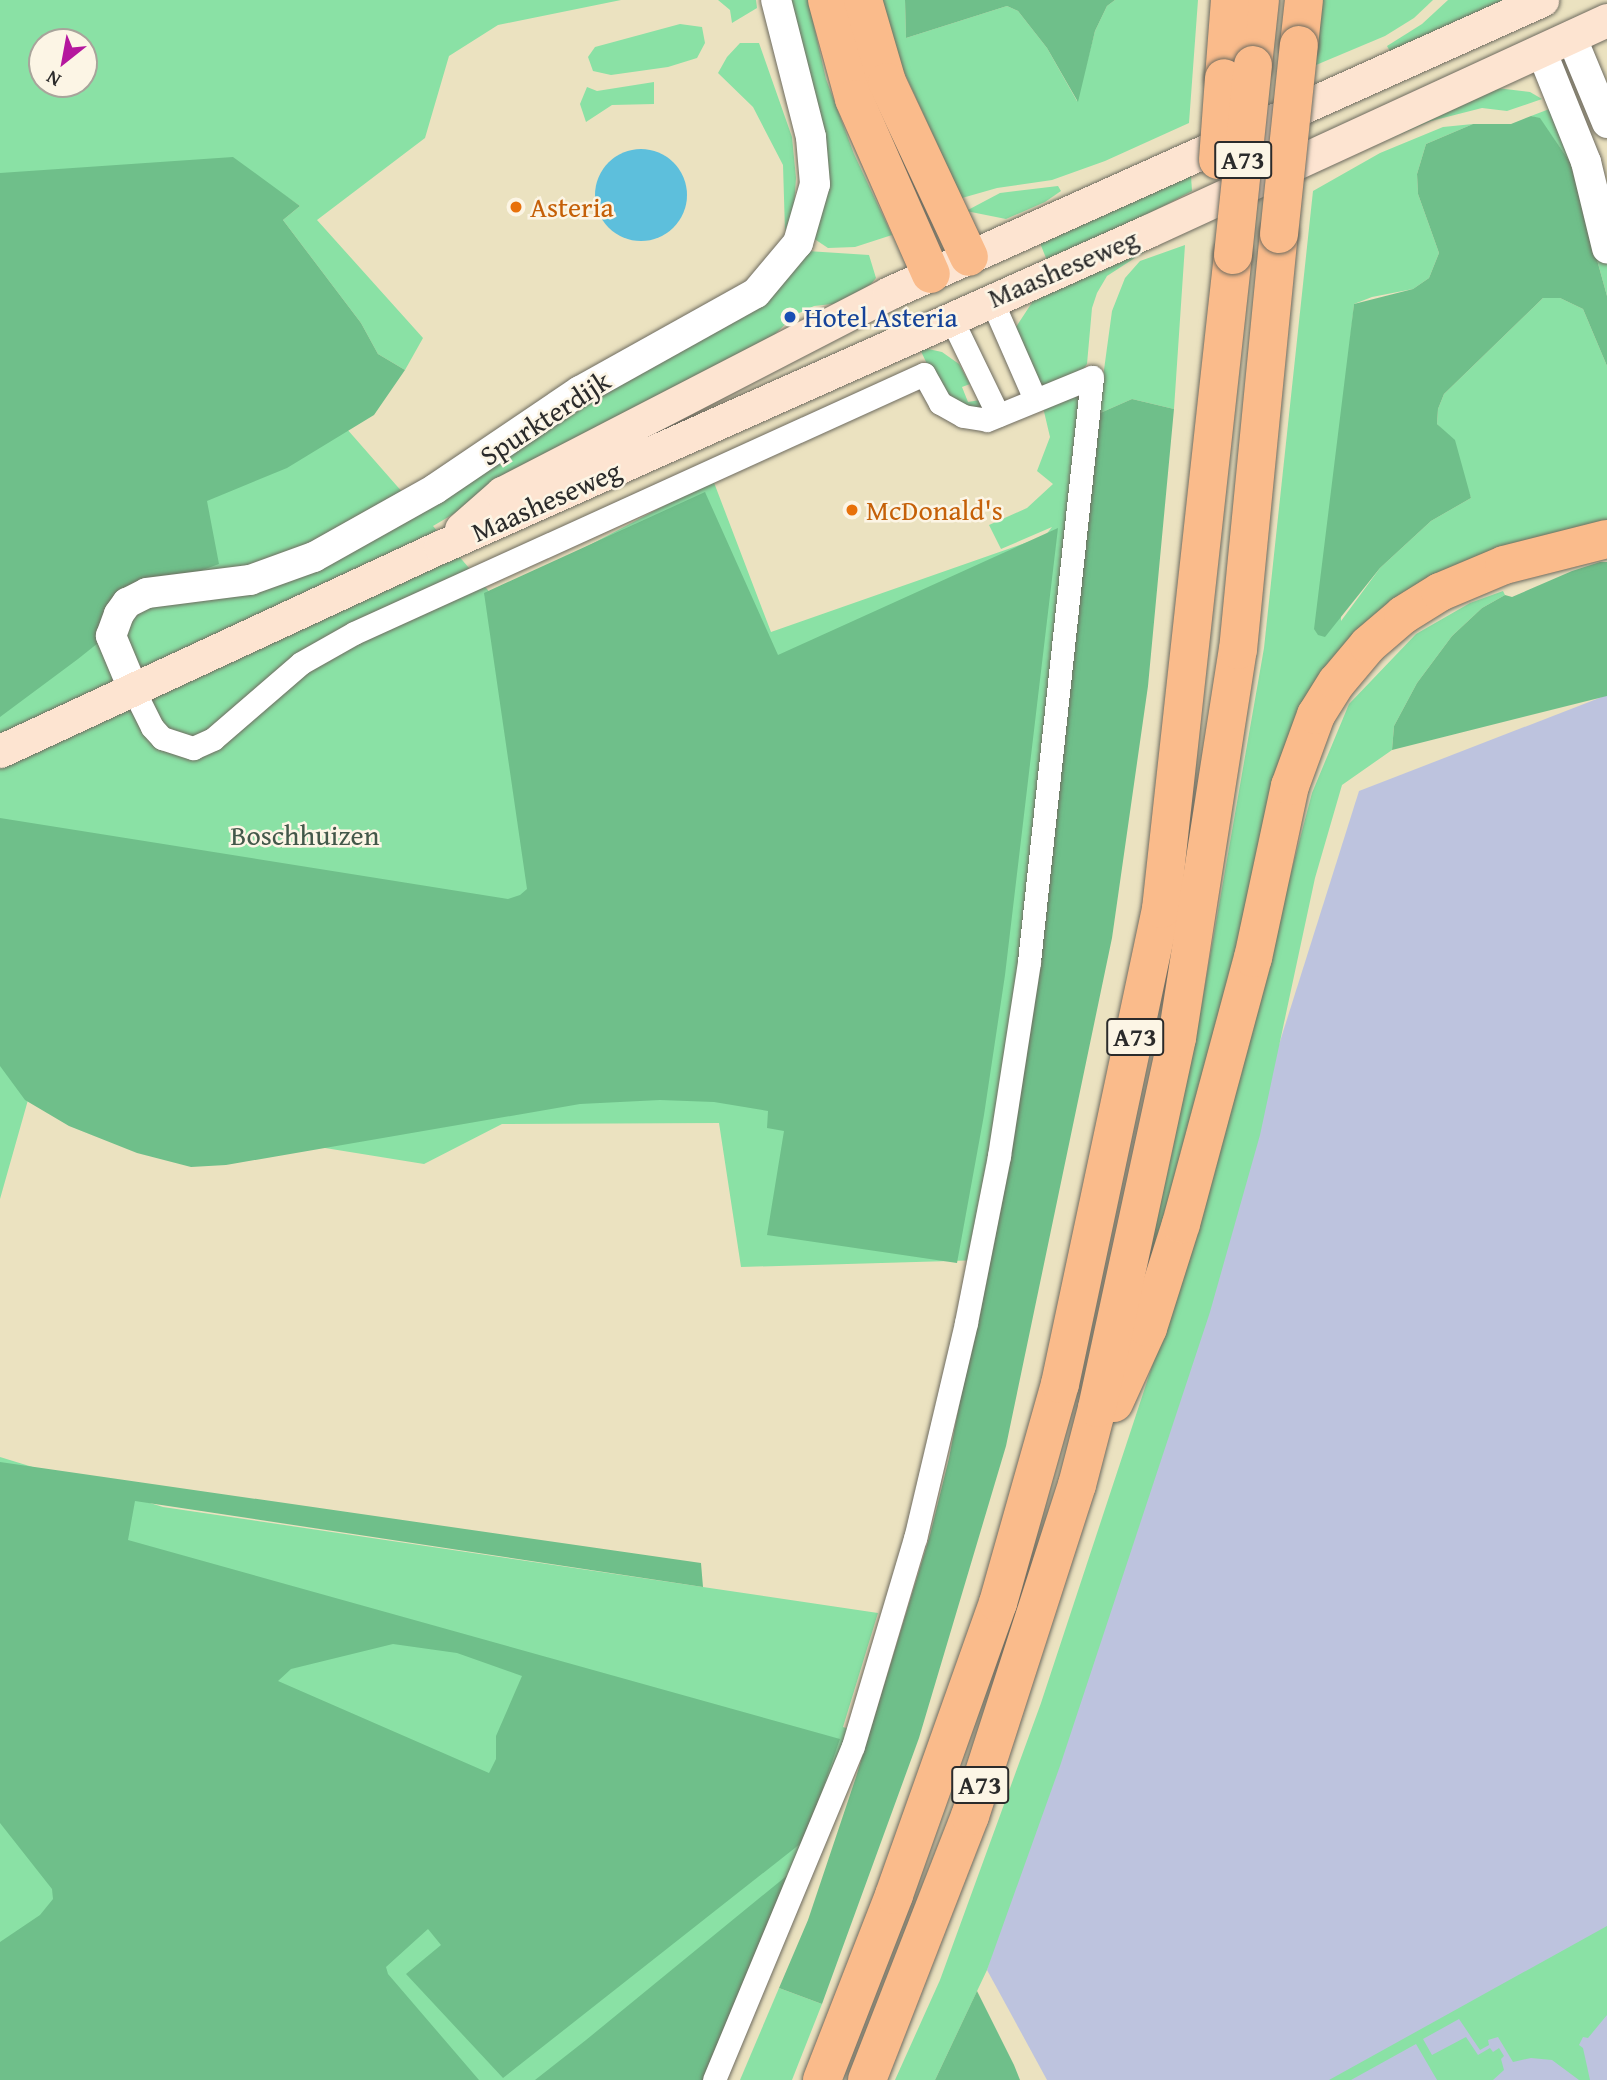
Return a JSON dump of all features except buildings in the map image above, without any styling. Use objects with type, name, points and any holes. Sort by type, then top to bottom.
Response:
[{"type":"highway","points":[[827,0],[854,99],[930,274]]},
{"type":"highway","points":[[863,0],[887,82],[969,257]]},
{"type":"highway","name":"A73","points":[[822,2080],[898,1882],[993,1615],[1060,1384],[1161,908],[1227,320],[1222,260],[1238,71],[1230,0]]},
{"type":"highway","name":"A73","points":[[1238,71],[1260,0]]},
{"type":"highway","name":"A73","points":[[867,2080],[970,1816],[1077,1485],[1097,1408],[1177,1038],[1238,650],[1304,0]]},
{"type":"highway","name":"A73","points":[[1077,1485],[1148,1328],[1181,1224],[1253,958],[1290,786],[1316,715],[1336,682],[1368,645],[1403,615],[1440,592],[1504,565],[1607,539]]},
{"type":"main road","name":"Maasheseweg","points":[[440,547],[502,493],[930,274],[1542,0]]},
{"type":"main road","points":[[1553,0],[1570,36]]},
{"type":"main road","points":[[1541,50],[1553,0]]},
{"type":"main road","name":"Maasheseweg","points":[[0,751],[440,547],[513,517],[991,299],[1148,231],[1607,20]]},
{"type":"main road","points":[[969,257],[991,299]]},
{"type":"main road","points":[[930,274],[951,318]]},
{"type":"street","name":"Spurkterdijk","points":[[134,691],[111,636],[119,614],[127,603],[147,593],[250,580],[314,557],[435,489],[580,391],[709,322],[756,293],[798,243],[815,184],[811,137],[776,0]]},
{"type":"street","points":[[1570,36],[1607,122]]},
{"type":"street","points":[[1541,50],[1586,162],[1607,248]]},
{"type":"street","points":[[991,299],[1035,399]]},
{"type":"street","points":[[951,318],[998,415]]},
{"type":"street","points":[[134,691],[152,727],[162,738],[193,748],[213,739],[301,663],[354,633],[925,374],[940,403],[963,416],[987,420],[1092,377],[1029,962],[996,1169],[966,1323],[915,1538],[853,1746],[714,2080]]},
{"type":"shaded area","points":[[1607,695],[1607,2080],[1047,2080],[987,1970],[1359,791]]},
{"type":"green space","name":"Boschhuizen","points":[[0,0],[621,0],[498,25],[449,56],[425,138],[317,220],[423,338],[405,370],[378,354],[361,323],[283,220],[300,206],[261,179],[332,412],[418,510],[682,347],[807,251],[869,255],[876,278],[841,303],[814,306],[795,315],[774,335],[573,444],[433,526],[493,596],[713,480],[771,632],[1045,536],[1052,527],[1001,549],[989,525],[1027,508],[1053,484],[1037,471],[1050,437],[1042,403],[1073,393],[1079,396],[1018,1259],[741,1267],[719,1123],[502,1124],[424,1164],[28,1100],[0,1199]]},
{"type":"green space","points":[[718,0],[756,0],[757,8],[732,23],[730,10]]},
{"type":"green space","points":[[786,0],[808,0],[826,79],[854,154],[892,235],[855,247],[828,248],[813,238]]},
{"type":"green space","points":[[881,0],[905,0],[906,38],[1007,6],[1018,11],[1047,48],[1077,101],[1095,31],[1107,6],[1115,0],[1198,0],[1189,123],[1105,161],[1052,180],[997,188],[962,198],[901,65]]},
{"type":"green space","points":[[905,0],[1115,0],[1107,6],[1095,31],[1078,102],[1047,48],[1018,11],[1007,6],[906,38]]},
{"type":"green space","points":[[1321,0],[1433,0],[1414,18],[1385,36],[1316,65]]},
{"type":"green space","points":[[1448,0],[1525,0],[1391,53],[1387,46],[1422,24]]},
{"type":"green space","points":[[680,24],[702,27],[705,43],[697,58],[668,67],[611,75],[593,71],[588,57],[595,47]]},
{"type":"green space","points":[[740,43],[759,43],[792,137],[796,178],[794,207],[785,231],[783,165],[753,107],[718,73],[727,57]]},
{"type":"green space","points":[[654,82],[654,104],[612,105],[586,122],[580,104],[587,87],[597,91]]},
{"type":"green space","points":[[1497,88],[1530,92],[1542,99],[1507,111],[1482,108],[1431,121],[1318,170]]},
{"type":"green space","points":[[1552,108],[1607,243],[1607,296],[1570,162],[1540,119],[1531,116]]},
{"type":"green space","points":[[1531,116],[1540,118],[1570,162],[1607,296],[1607,366],[1583,309],[1560,298],[1543,298],[1444,394],[1438,409],[1437,424],[1455,440],[1471,498],[1431,521],[1380,568],[1325,637],[1318,635],[1314,629],[1354,304],[1413,289],[1429,278],[1439,253],[1418,194],[1417,174],[1426,144],[1473,124],[1511,124]]},
{"type":"green space","points":[[1473,124],[1426,144],[1417,174],[1418,194],[1439,253],[1429,278],[1413,289],[1372,297],[1354,304],[1344,400],[1341,621],[1380,568],[1431,521],[1471,498],[1447,435],[1437,424],[1438,409],[1444,394],[1543,298],[1560,298],[1583,309],[1607,366],[1607,533],[1347,653],[1123,1369],[1201,1008],[1264,648],[1313,191],[1380,153],[1443,127]]},
{"type":"green space","points":[[233,157],[300,206],[283,220],[361,323],[378,354],[405,370],[374,415],[287,468],[207,501],[219,564],[178,579],[0,717],[0,173]]},
{"type":"green space","points":[[1191,176],[1192,191],[1088,246],[1048,263],[1040,243]]},
{"type":"green space","points":[[1058,186],[1061,191],[1045,202],[1006,219],[966,211],[1000,193]]},
{"type":"green space","points":[[1161,241],[1107,276],[1092,308],[1087,364],[1079,375],[1038,391],[1018,341],[1016,327],[1033,301]]},
{"type":"green space","points":[[1185,245],[1174,409],[1132,399],[1098,414],[1112,311],[1125,278],[1140,261]]},
{"type":"green space","points":[[919,347],[942,352],[959,364],[970,384],[962,387],[968,402],[980,400],[984,413],[954,403],[934,379]]},
{"type":"green space","points":[[1132,399],[1174,409],[1148,686],[1112,938],[1006,1446],[919,1738],[822,2004],[779,1988],[808,1920],[856,1777],[930,1535],[949,1458],[987,1258],[1098,414]]},
{"type":"green space","points":[[705,492],[778,655],[1058,528],[1005,975],[984,1115],[957,1263],[767,1235],[784,1131],[767,1128],[768,1111],[714,1102],[660,1100],[580,1104],[226,1165],[191,1167],[137,1153],[69,1126],[25,1100],[0,1066],[0,818],[508,899],[520,895],[527,889],[484,593]]},
{"type":"green space","points":[[1600,562],[1607,562],[1607,696],[1392,750],[1394,726],[1417,683],[1452,636],[1482,608],[1505,595],[1512,597]]},
{"type":"green space","points":[[1503,591],[1505,595],[1482,608],[1452,636],[1417,683],[1394,726],[1392,750],[1342,785],[1315,878],[1260,1135],[1210,1312],[1060,1766],[987,1970],[935,2080],[895,2080],[940,1980],[1041,1703],[1197,1230],[1312,793],[1349,704],[1416,634],[1470,603]]},
{"type":"green space","points":[[0,1457],[163,1507],[878,1613],[843,1727],[867,1735],[720,2080],[0,2080]]},
{"type":"green space","points":[[0,1462],[701,1563],[703,1587],[135,1501],[128,1540],[840,1739],[805,1840],[503,2078],[406,1974],[441,1945],[428,1929],[386,1967],[388,1974],[479,2080],[0,2080],[0,1942],[40,1915],[53,1899],[52,1889],[0,1823]],"holes":[[[393,1644],[457,1653],[522,1676],[496,1736],[496,1759],[489,1773],[278,1681],[291,1669]]]},
{"type":"green space","points":[[795,1869],[711,2080],[535,2080],[586,2040]]},
{"type":"green space","points":[[1607,1926],[1607,2015],[1588,2038],[1583,2037],[1579,2045],[1583,2048],[1590,2080],[1579,2080],[1552,2060],[1531,2058],[1513,2062],[1498,2037],[1488,2040],[1489,2045],[1480,2050],[1459,2019],[1423,2039],[1432,2055],[1466,2037],[1478,2055],[1490,2048],[1493,2052],[1499,2048],[1504,2056],[1501,2059],[1504,2070],[1493,2080],[1437,2080],[1416,2044],[1351,2080],[1329,2080]]},
{"type":"green space","points":[[779,1988],[822,2004],[792,2080],[740,2080]]},
{"type":"green space","points":[[977,1991],[1014,2065],[1020,2080],[935,2080]]},
{"type":"water","points":[[641,149],[667,157],[679,169],[687,195],[679,221],[667,233],[641,241],[615,233],[603,221],[595,195],[603,169],[615,157]]},
{"type":"place","name":"Asteria","points":[[516,207]]},
{"type":"place","name":"Hotel Asteria","points":[[790,317]]},
{"type":"place","name":"McDonald's","points":[[852,510]]}]
